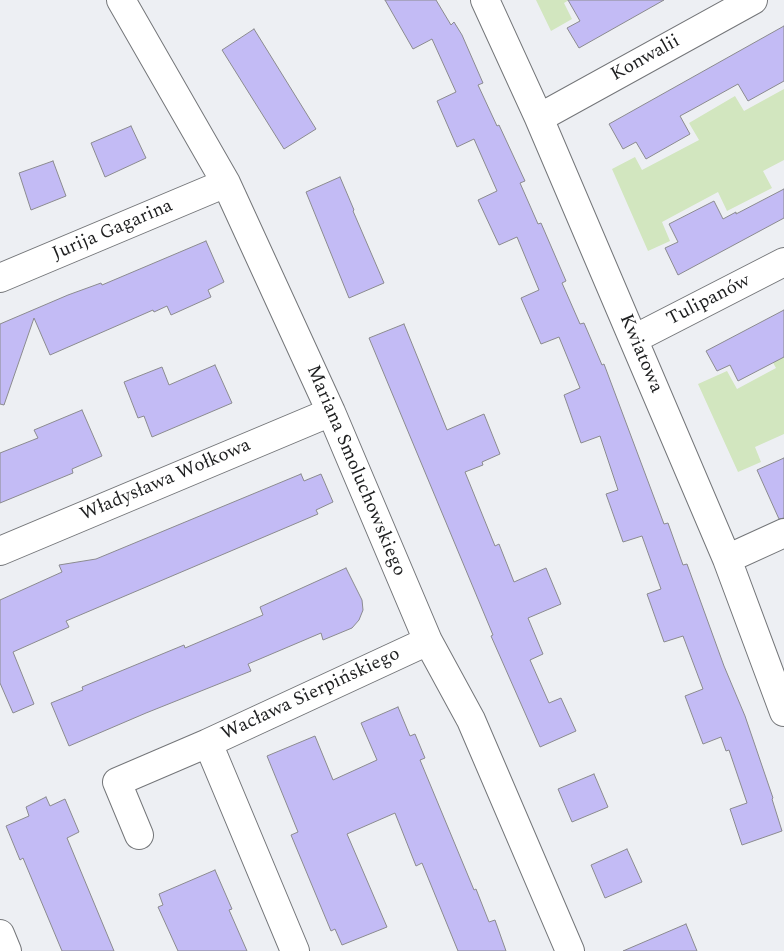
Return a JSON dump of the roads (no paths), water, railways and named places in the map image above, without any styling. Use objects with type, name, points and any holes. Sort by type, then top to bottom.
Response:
[{"type":"street","name":"Mariana Smoluchowskiego","points":[[120,0],[226,184],[331,412],[428,641],[471,720],[570,951]]},
{"type":"street","name":"Kwiatowa","points":[[485,0],[539,118],[727,559],[784,712]]},
{"type":"street","name":"Konwalii","points":[[539,118],[753,0]]},
{"type":"street","name":"Jurija Gagarina","points":[[0,278],[226,184]]},
{"type":"street","name":"Tulipanów","points":[[634,339],[784,262]]},
{"type":"street","name":"Władysława Wołkowa","points":[[0,551],[331,412]]},
{"type":"street","points":[[727,559],[784,533]]},
{"type":"street","name":"Wacława Sierpińskiego","points":[[295,951],[208,743],[428,641]]},
{"type":"street","points":[[139,836],[117,782],[208,743]]},
{"type":"street","points":[[0,934],[7,951]]}]
